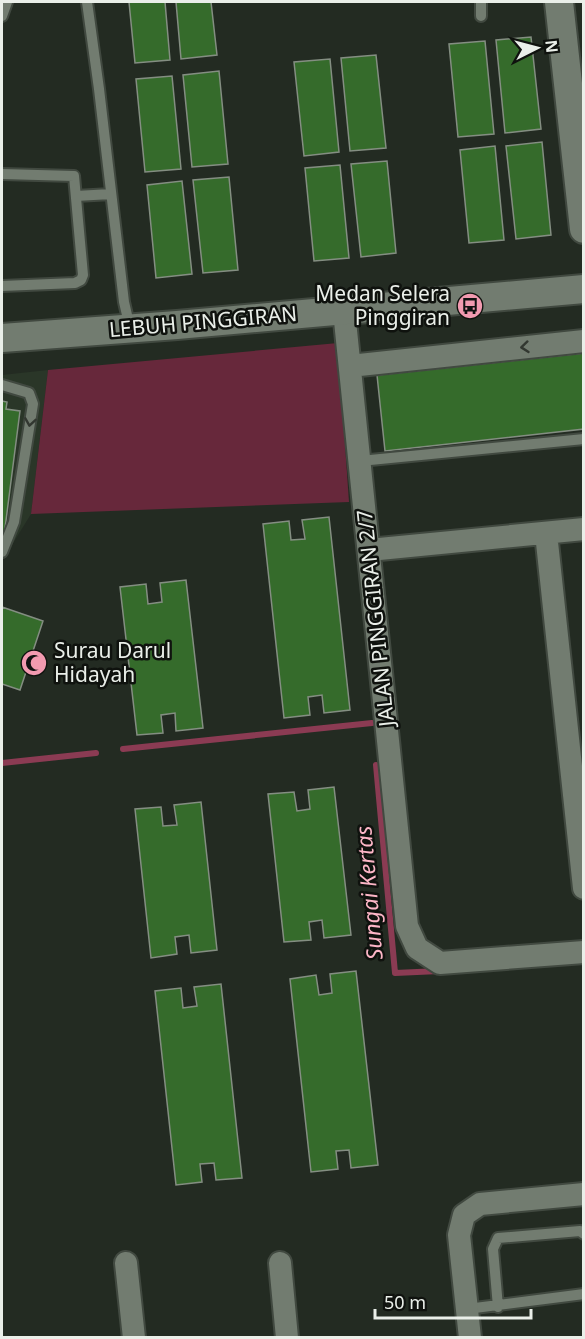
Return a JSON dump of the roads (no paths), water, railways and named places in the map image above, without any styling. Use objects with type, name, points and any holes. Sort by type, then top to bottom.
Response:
[{"type":"street","points":[[559,2],[584,229]]},
{"type":"street","name":"LEBUH PINGGIRAN","points":[[2,338],[345,311],[584,289]]},
{"type":"street","name":"JALAN PINGGIRAN 2/7","points":[[345,311],[407,926],[417,948],[440,963],[584,952]]},
{"type":"street","points":[[350,366],[584,341]]},
{"type":"street","points":[[369,550],[584,529]]},
{"type":"street","points":[[546,533],[584,888]]},
{"type":"street","points":[[470,1338],[459,1235],[464,1215],[480,1204],[584,1194]]},
{"type":"street","points":[[126,1263],[134,1338]]},
{"type":"street","points":[[280,1263],[287,1338]]},
{"type":"lane","points":[[2,16],[7,2]]},
{"type":"lane","points":[[87,2],[124,302],[130,328]]},
{"type":"lane","points":[[481,2],[481,16]]},
{"type":"lane","points":[[2,174],[70,174],[74,176],[83,275],[81,280],[75,283],[2,286]]},
{"type":"lane","points":[[76,196],[111,194]]},
{"type":"lane","points":[[2,385],[29,393],[33,404],[14,522],[2,552]]},
{"type":"lane","points":[[360,461],[584,439]]},
{"type":"lane","points":[[498,1307],[493,1249],[498,1238],[580,1231],[584,1234]]},
{"type":"lane","points":[[467,1310],[584,1294]]},
{"type":"waterway","name":"Sungai Kertas","points":[[123,749],[372,723]]},
{"type":"waterway","name":"Sungai Kertas","points":[[2,763],[96,753]]},
{"type":"waterway","name":"Sungai Kertas","points":[[376,765],[395,973],[439,971]]},
{"type":"place","name":"Medan Selera Pinggiran","points":[[470,306]]},
{"type":"place","name":"Surau Darul Hidayah","points":[[34,663]]}]
